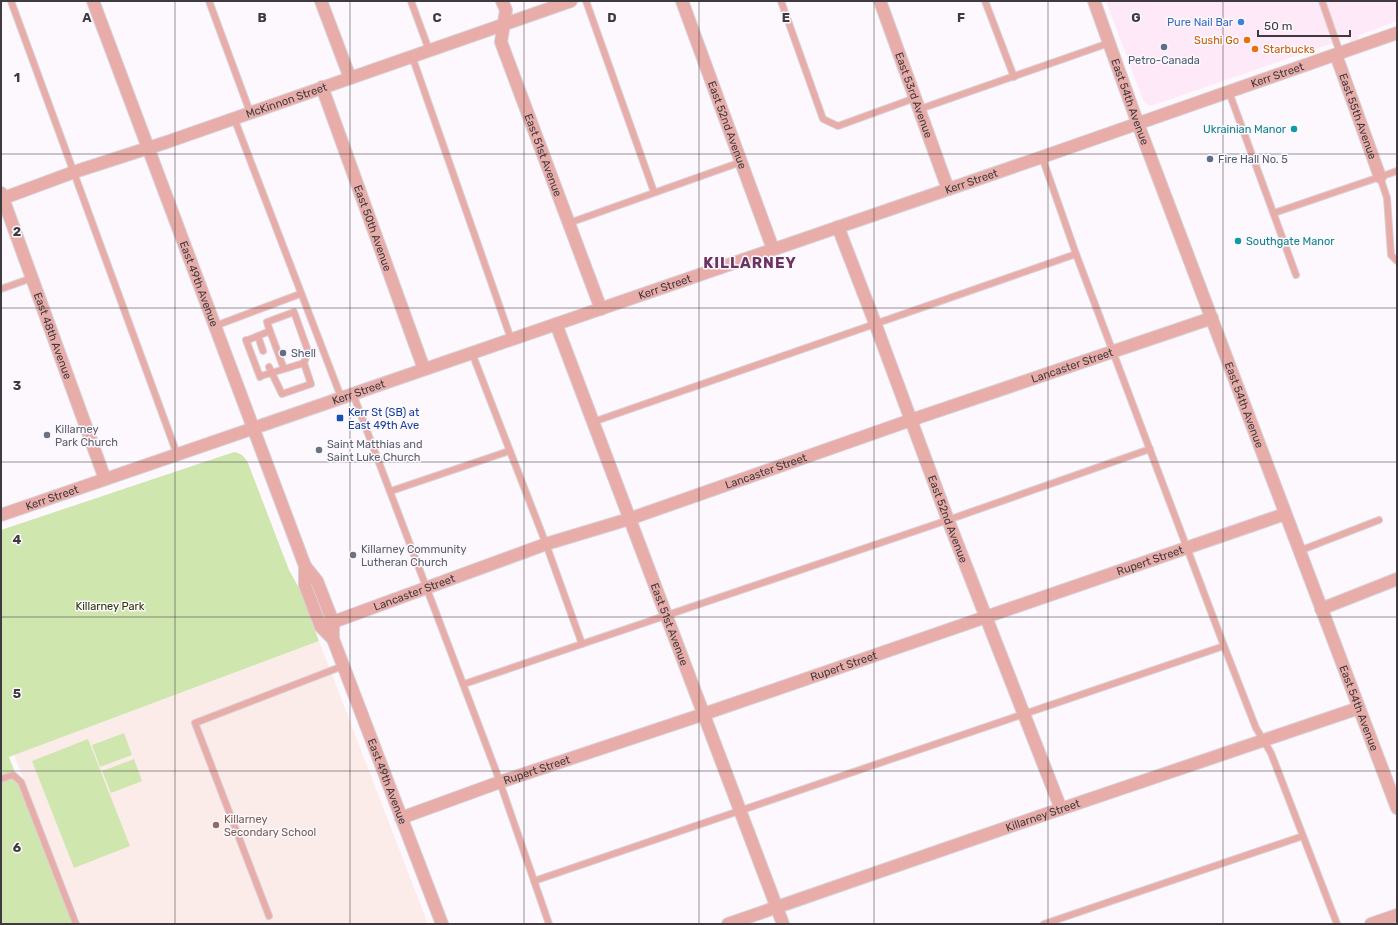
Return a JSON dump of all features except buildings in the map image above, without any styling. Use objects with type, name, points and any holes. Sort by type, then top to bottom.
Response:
[{"type":"street","name":"East 49th Avenue","points":[[93,1],[305,566],[318,581],[333,622],[333,639],[442,924]]},
{"type":"street","points":[[321,1],[350,78]]},
{"type":"street","name":"East 51st Avenue","points":[[502,1],[506,10],[500,42],[601,308]]},
{"type":"street","name":"McKinnon Street","points":[[2,197],[571,1]]},
{"type":"street","name":"East 52nd Avenue","points":[[682,1],[773,250]]},
{"type":"street","name":"East 53rd Avenue","points":[[880,1],[948,189]]},
{"type":"street","name":"East 54th Avenue","points":[[1094,1],[1138,124],[1397,808]]},
{"type":"street","name":"Kerr Street","points":[[1,515],[1138,124],[1397,33]]},
{"type":"street","name":"East 55th Avenue","points":[[1338,54],[1380,176]]},
{"type":"street","name":"East 50th Avenue","points":[[322,87],[424,369]]},
{"type":"street","name":"East 48th Avenue","points":[[2,197],[105,479]]},
{"type":"street","name":"East 52nd Avenue","points":[[838,227],[948,520],[1061,809]]},
{"type":"street","name":"Lancaster Street","points":[[321,627],[546,544],[629,519],[911,420],[1212,318]]},
{"type":"street","name":"East 51st Avenue","points":[[556,324],[783,924]]},
{"type":"street","name":"Rupert Street","points":[[402,818],[500,782],[704,714],[1285,514]]},
{"type":"street","name":"East 49th Avenue","points":[[305,566],[305,585],[321,627],[333,639]]},
{"type":"street","points":[[1321,608],[1397,579]]},
{"type":"street","name":"Killarney Street","points":[[728,924],[1359,708]]},
{"type":"street","points":[[1371,924],[1397,915]]},
{"type":"lane","points":[[12,1],[177,454]]},
{"type":"lane","points":[[209,1],[250,112]]},
{"type":"lane","points":[[411,1],[429,50]]},
{"type":"lane","points":[[586,1],[654,192]]},
{"type":"lane","points":[[781,1],[823,119],[838,126],[1014,77],[1109,43]]},
{"type":"lane","points":[[985,1],[1014,77]]},
{"type":"lane","points":[[1322,1],[1338,54]]},
{"type":"lane","points":[[412,56],[511,339]]},
{"type":"lane","points":[[1229,92],[1296,275]]},
{"type":"lane","points":[[234,118],[341,398]]},
{"type":"lane","points":[[1042,157],[1076,254],[1114,351],[1224,646],[1256,728],[1271,753],[1337,924]]},
{"type":"lane","points":[[569,223],[741,162]]},
{"type":"lane","points":[[1274,213],[1397,171]]},
{"type":"lane","points":[[1380,176],[1387,198],[1391,255],[1397,261]]},
{"type":"lane","points":[[593,422],[1076,254]]},
{"type":"lane","points":[[1,289],[32,278]]},
{"type":"lane","points":[[215,326],[300,294]]},
{"type":"lane","points":[[270,370],[282,394],[311,384],[304,363],[308,351],[294,312],[267,322],[284,369]]},
{"type":"lane","points":[[270,331],[247,340],[261,377],[270,370],[284,369],[304,363]]},
{"type":"lane","points":[[258,336],[263,351]]},
{"type":"lane","points":[[472,353],[546,544],[582,644]]},
{"type":"lane","points":[[353,394],[464,684],[500,782],[549,924]]},
{"type":"lane","points":[[464,684],[948,520],[1150,449]]},
{"type":"lane","points":[[390,491],[509,451]]},
{"type":"lane","points":[[1299,551],[1379,520]]},
{"type":"lane","points":[[534,881],[1023,713],[1224,646]]},
{"type":"lane","points":[[269,916],[195,723],[343,666]]},
{"type":"lane","points":[[1,779],[12,774],[21,782],[76,924]]},
{"type":"lane","points":[[1044,924],[1303,836]]},
{"type":"shaded area","points":[[1106,1],[1397,1],[1397,21],[1360,35],[1358,39],[1354,41],[1351,42],[1347,38],[1151,106],[1143,100]]},
{"type":"shaded area","name":"Killarney Secondary School","points":[[319,641],[428,924],[81,924],[14,755]]},
{"type":"green space","name":"Killarney Park","points":[[234,452],[242,455],[248,463],[289,570],[309,606],[312,614],[311,620],[319,641],[9,757],[73,924],[1,924],[1,530]]},
{"type":"green space","points":[[124,733],[132,755],[100,767],[92,745]]},
{"type":"green space","points":[[88,739],[130,846],[74,868],[32,761]]},
{"type":"green space","points":[[134,759],[142,781],[111,793],[102,771]]},
{"type":"place","name":"Pure Nail Bar","points":[[1241,22]]},
{"type":"place","name":"Sushi Go","points":[[1247,40]]},
{"type":"place","name":"Petro-Canada","points":[[1164,47]]},
{"type":"place","name":"Starbucks","points":[[1255,49]]},
{"type":"place","name":"Ukrainian Manor","points":[[1294,129]]},
{"type":"place","name":"Fire Hall No. 5","points":[[1210,159]]},
{"type":"place","name":"Southgate Manor","points":[[1238,241]]},
{"type":"place","name":"Shell","points":[[283,353]]},
{"type":"place","name":"Kerr St (SB) at East 49th Ave","points":[[340,418]]},
{"type":"place","name":"Killarney Park Church","points":[[47,435]]},
{"type":"place","name":"Saint Matthias and Saint Luke Church","points":[[319,450]]},
{"type":"place","name":"Killarney Community Lutheran Church","points":[[353,555]]},
{"type":"place","name":"Killarney Secondary School","points":[[216,825]]},
{"type":"district","name":"KILLARNEY","points":[[750,263]]}]
